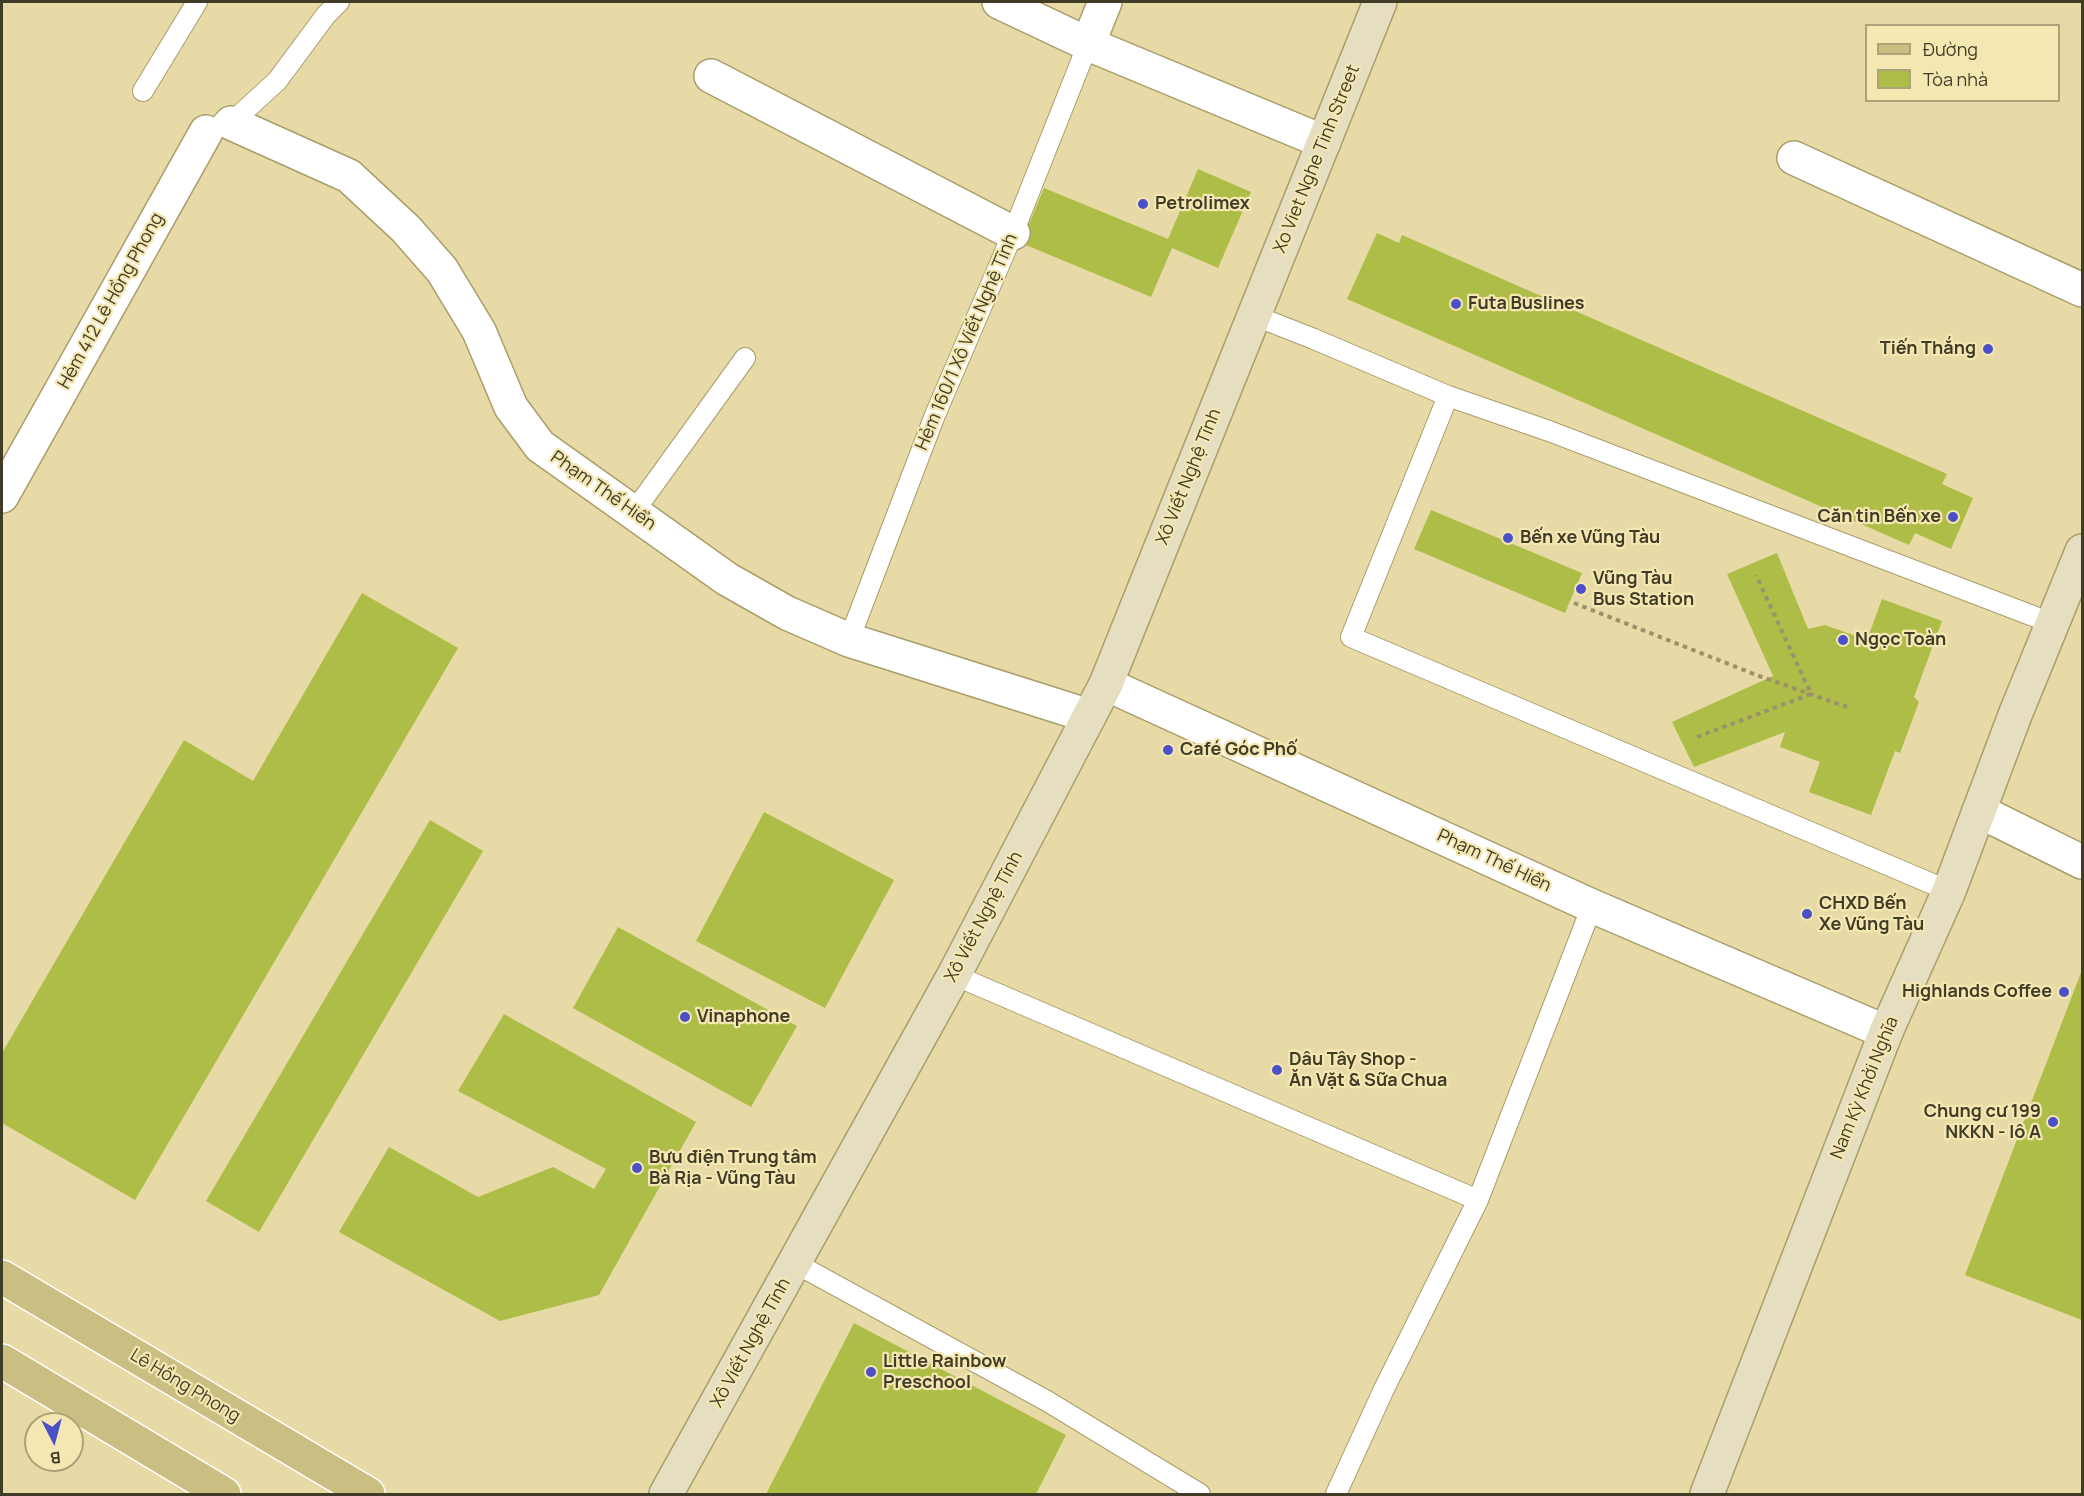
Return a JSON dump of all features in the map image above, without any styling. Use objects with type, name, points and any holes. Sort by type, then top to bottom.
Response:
[{"type":"main road","name":"Lê Hồng Phong","points":[[2,1277],[368,1494]]},
{"type":"main road","points":[[2,1360],[224,1494]]},
{"type":"street","points":[[999,2],[1088,44],[1324,142]]},
{"type":"street","points":[[1088,44],[1105,2]]},
{"type":"street","name":"Xo Viet Nghe Tinh Street","points":[[1253,315],[1380,2]]},
{"type":"street","points":[[711,76],[1013,233]]},
{"type":"street","name":"Hẻm 412 Lê Hồng Phong","points":[[2,496],[219,127]]},
{"type":"street","name":"Phạm Thế Hiển","points":[[219,127],[349,176],[406,229],[442,270],[479,331],[511,407],[540,446],[727,579],[787,613],[849,640],[1089,716]]},
{"type":"street","points":[[1794,158],[2082,290]]},
{"type":"street","name":"Xô Viết Nghệ Tĩnh","points":[[666,1494],[954,975],[1106,684],[1253,315]]},
{"type":"street","name":"Nam Kỳ Khởi Nghĩa","points":[[1707,1494],[1886,1032],[1949,891],[2015,715],[2082,551]]},
{"type":"street","name":"Phạm Thế Hiển","points":[[1106,684],[1593,906],[1886,1032]]},
{"type":"street","points":[[1979,811],[2082,862]]},
{"type":"lane","points":[[143,92],[197,2]]},
{"type":"lane","points":[[219,127],[277,81],[326,15],[339,2]]},
{"type":"lane","name":"Hẻm 160/1 Xô Viết Nghệ Tĩnh","points":[[849,640],[935,415],[1013,233],[1088,44]]},
{"type":"lane","points":[[1253,315],[1448,396],[1560,435],[2054,624]]},
{"type":"lane","points":[[633,513],[745,358]]},
{"type":"lane","points":[[1448,396],[1351,637],[1949,891]]},
{"type":"lane","points":[[1336,1494],[1384,1389],[1478,1200],[1593,906]]},
{"type":"lane","points":[[954,975],[1478,1200]]},
{"type":"lane","points":[[795,1263],[1047,1401],[1200,1494]]},
{"type":"path","points":[[1756,575],[1811,694]]},
{"type":"path","points":[[1574,603],[1847,707]]},
{"type":"path","points":[[1697,737],[1811,694]]},
{"type":"building","points":[[1198,169],[1251,192],[1218,268],[1172,248],[1151,297],[1021,243],[1044,188],[1168,239]]},
{"type":"building","points":[[1377,233],[1399,243],[1402,235],[1947,474],[1942,484],[1973,498],[1951,549],[1915,533],[1909,545],[1347,299]]},
{"type":"building","points":[[1431,510],[1582,573],[1565,613],[1414,549]]},
{"type":"building","points":[[1777,553],[1808,629],[1825,625],[1867,640],[1882,599],[1942,621],[1914,697],[1919,702],[1900,753],[1895,751],[1871,815],[1809,792],[1820,762],[1780,747],[1785,732],[1694,767],[1672,722],[1773,676],[1727,574]]},
{"type":"building","points":[[362,593],[458,648],[135,1200],[2,1123],[2,1053],[184,740],[253,781]]},
{"type":"building","points":[[764,812],[894,880],[825,1008],[696,941]]},
{"type":"building","points":[[430,820],[483,851],[259,1232],[206,1201]]},
{"type":"building","name":"Vinaphone","points":[[618,927],[797,1026],[751,1107],[573,1008]]},
{"type":"building","name":"Chung cư 199 NKKN - lô A","points":[[2082,970],[2082,1320],[1965,1275]]},
{"type":"building","name":"Bưu điện Trung tâm Bà Rịa - Vũng Tàu","points":[[504,1014],[696,1122],[599,1295],[500,1321],[339,1232],[389,1147],[478,1197],[553,1167],[594,1189],[606,1169],[458,1091]]},
{"type":"building","points":[[854,1323],[1066,1435],[1036,1494],[766,1494]]},
{"type":"place","name":"Petrolimex","points":[[1143,204]]},
{"type":"place","name":"Futa Buslines","points":[[1456,304]]},
{"type":"place","name":"Tiến Thắng","points":[[1988,349]]},
{"type":"place","name":"Căn tin Bến xe","points":[[1953,517]]},
{"type":"place","name":"Bến xe Vũng Tàu","points":[[1508,538]]},
{"type":"place","name":"Vũng Tàu Bus Station","points":[[1581,589]]},
{"type":"place","name":"Ngọc Toàn","points":[[1843,640]]},
{"type":"place","name":"Café Góc Phố","points":[[1168,750]]},
{"type":"place","name":"CHXD Bến Xe Vũng Tàu","points":[[1807,914]]},
{"type":"place","name":"Highlands Coffee","points":[[2064,992]]},
{"type":"place","name":"Vinaphone","points":[[685,1017]]},
{"type":"place","name":"Dâu Tây Shop - Ăn Vặt & Sữa Chua","points":[[1277,1070]]},
{"type":"place","name":"Chung cư 199 NKKN - lô A","points":[[2053,1122]]},
{"type":"place","name":"Bưu điện Trung tâm Bà Rịa - Vũng Tàu","points":[[637,1168]]},
{"type":"place","name":"Little Rainbow Preschool","points":[[871,1372]]}]
